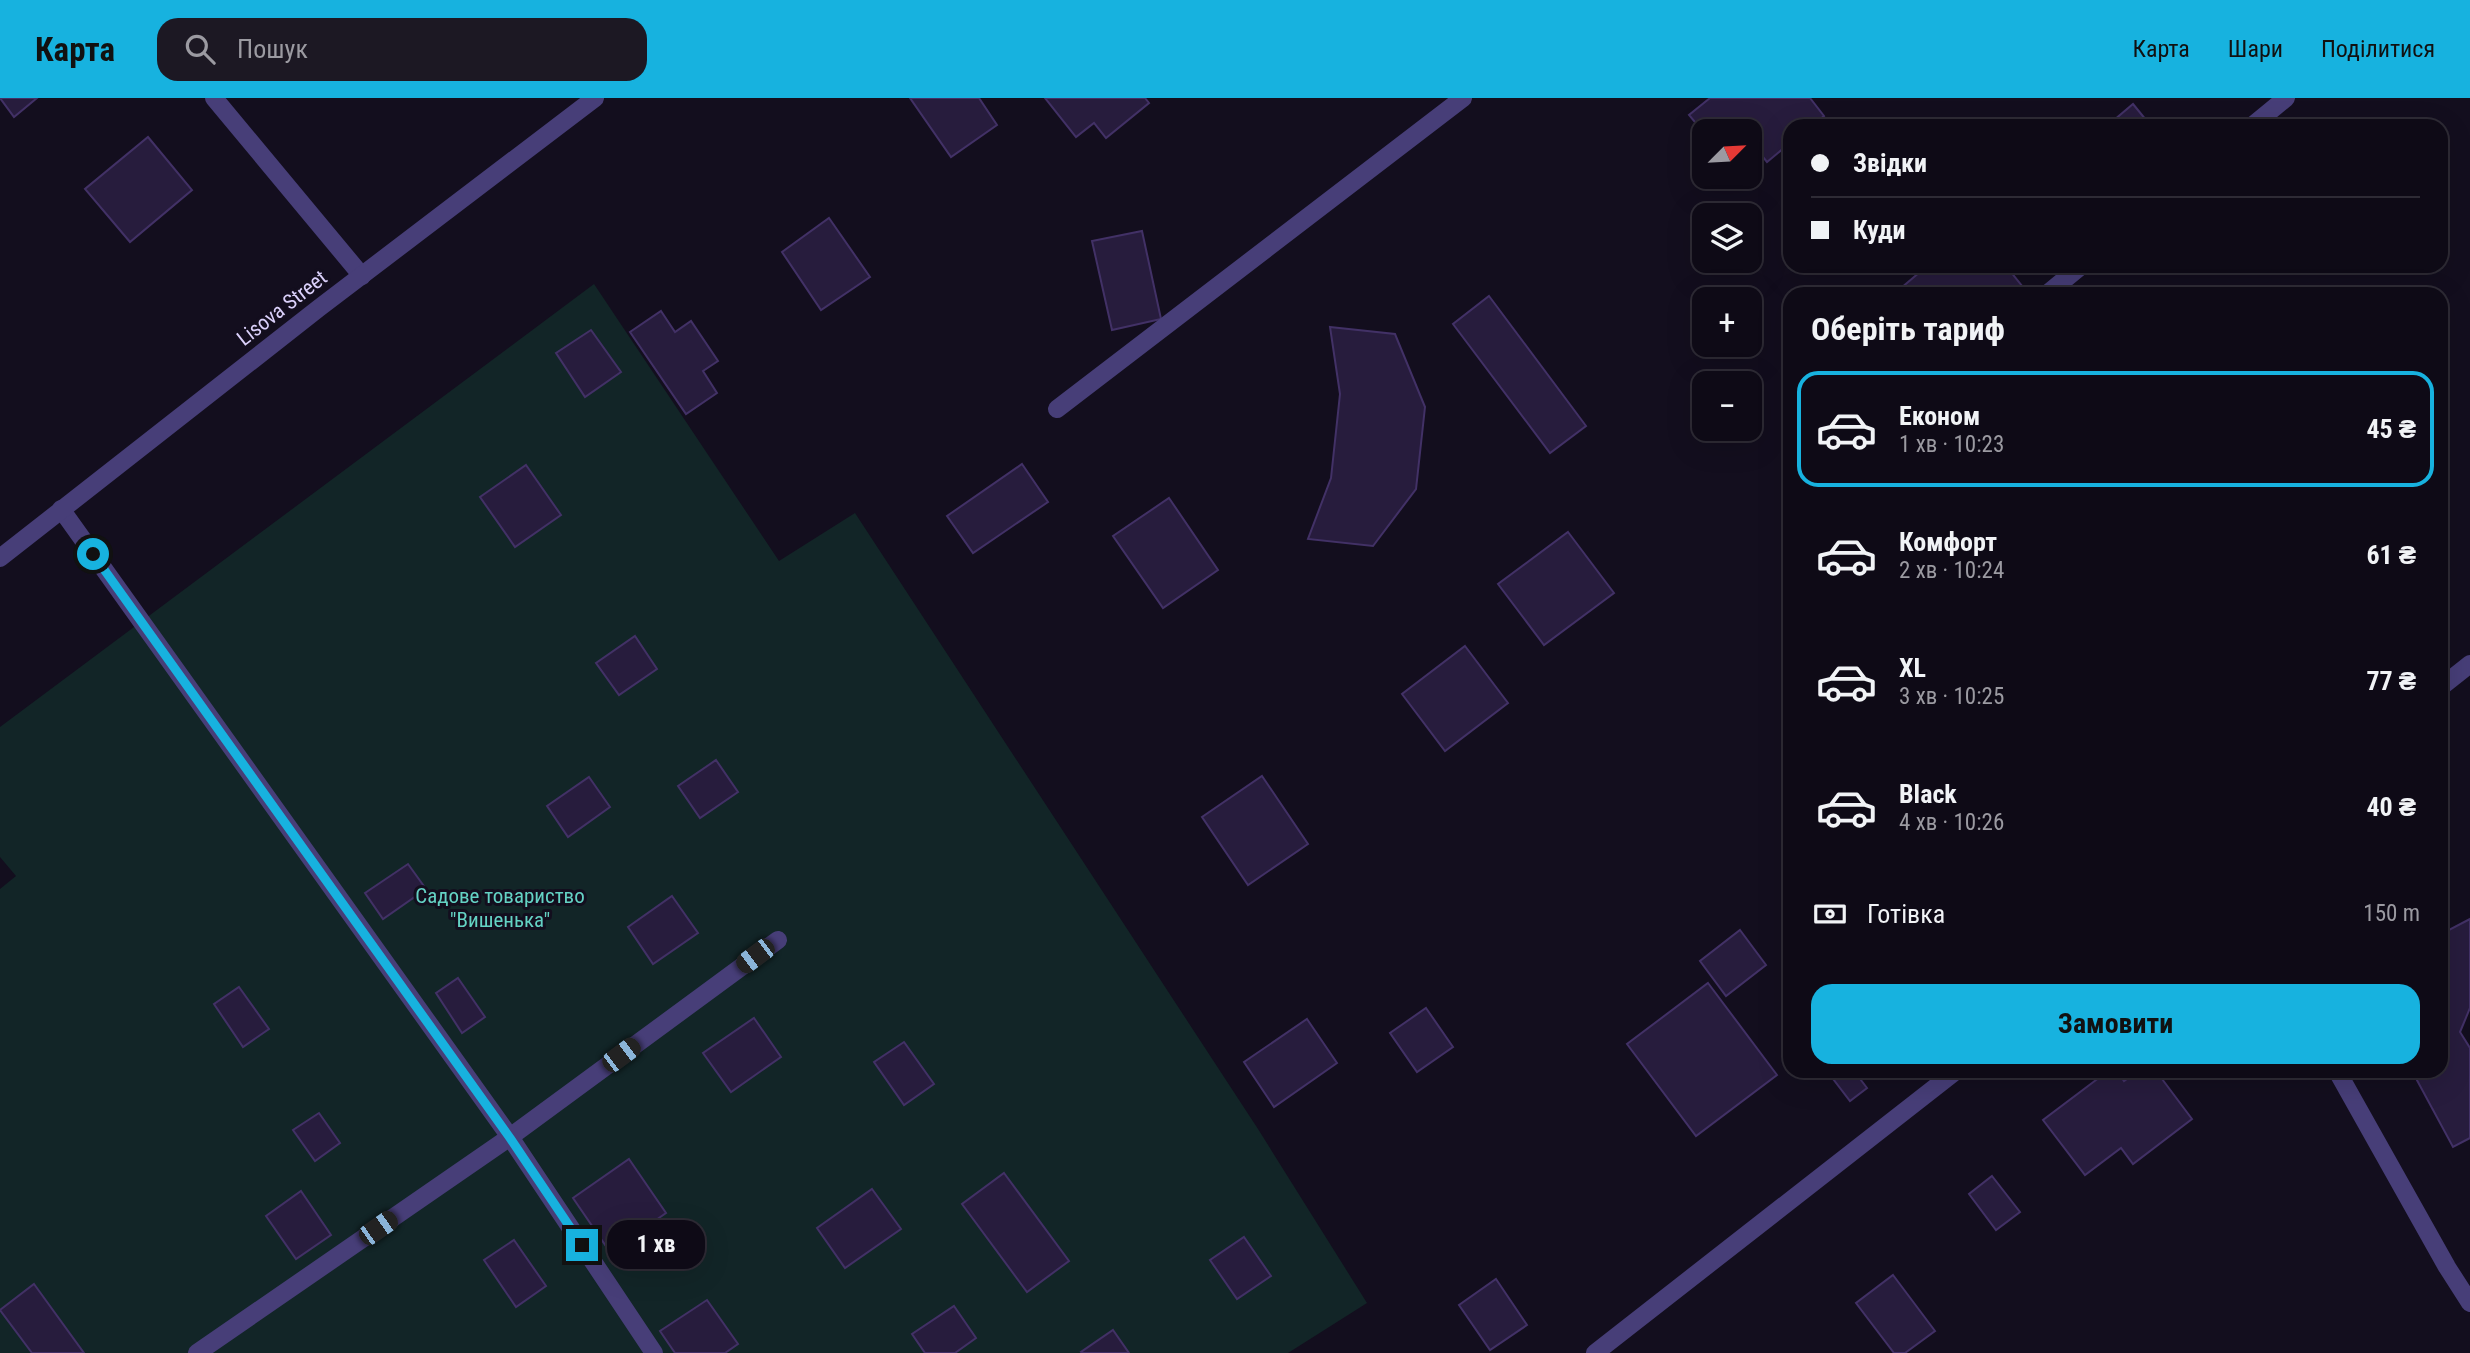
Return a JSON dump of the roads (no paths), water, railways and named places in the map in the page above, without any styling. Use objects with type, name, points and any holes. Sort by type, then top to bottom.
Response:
[{"type":"street","points":[[214,98],[362,276]]},
{"type":"street","name":"Lisova Street","points":[[0,558],[595,98]]},
{"type":"street","points":[[1057,408],[1463,98]]},
{"type":"street","points":[[2260,119],[2286,98]]},
{"type":"street","points":[[2056,287],[2072,273]]},
{"type":"street","points":[[61,509],[510,1138],[654,1353]]},
{"type":"street","points":[[2448,681],[2470,664]]},
{"type":"street","points":[[201,1352],[510,1138],[778,940]]},
{"type":"street","points":[[1595,1353],[1947,1078]]},
{"type":"street","points":[[2341,1078],[2470,1303]]},
{"type":"park label","name":"Садове товариство \"Вишенька\"","points":[[500,908]]}]
